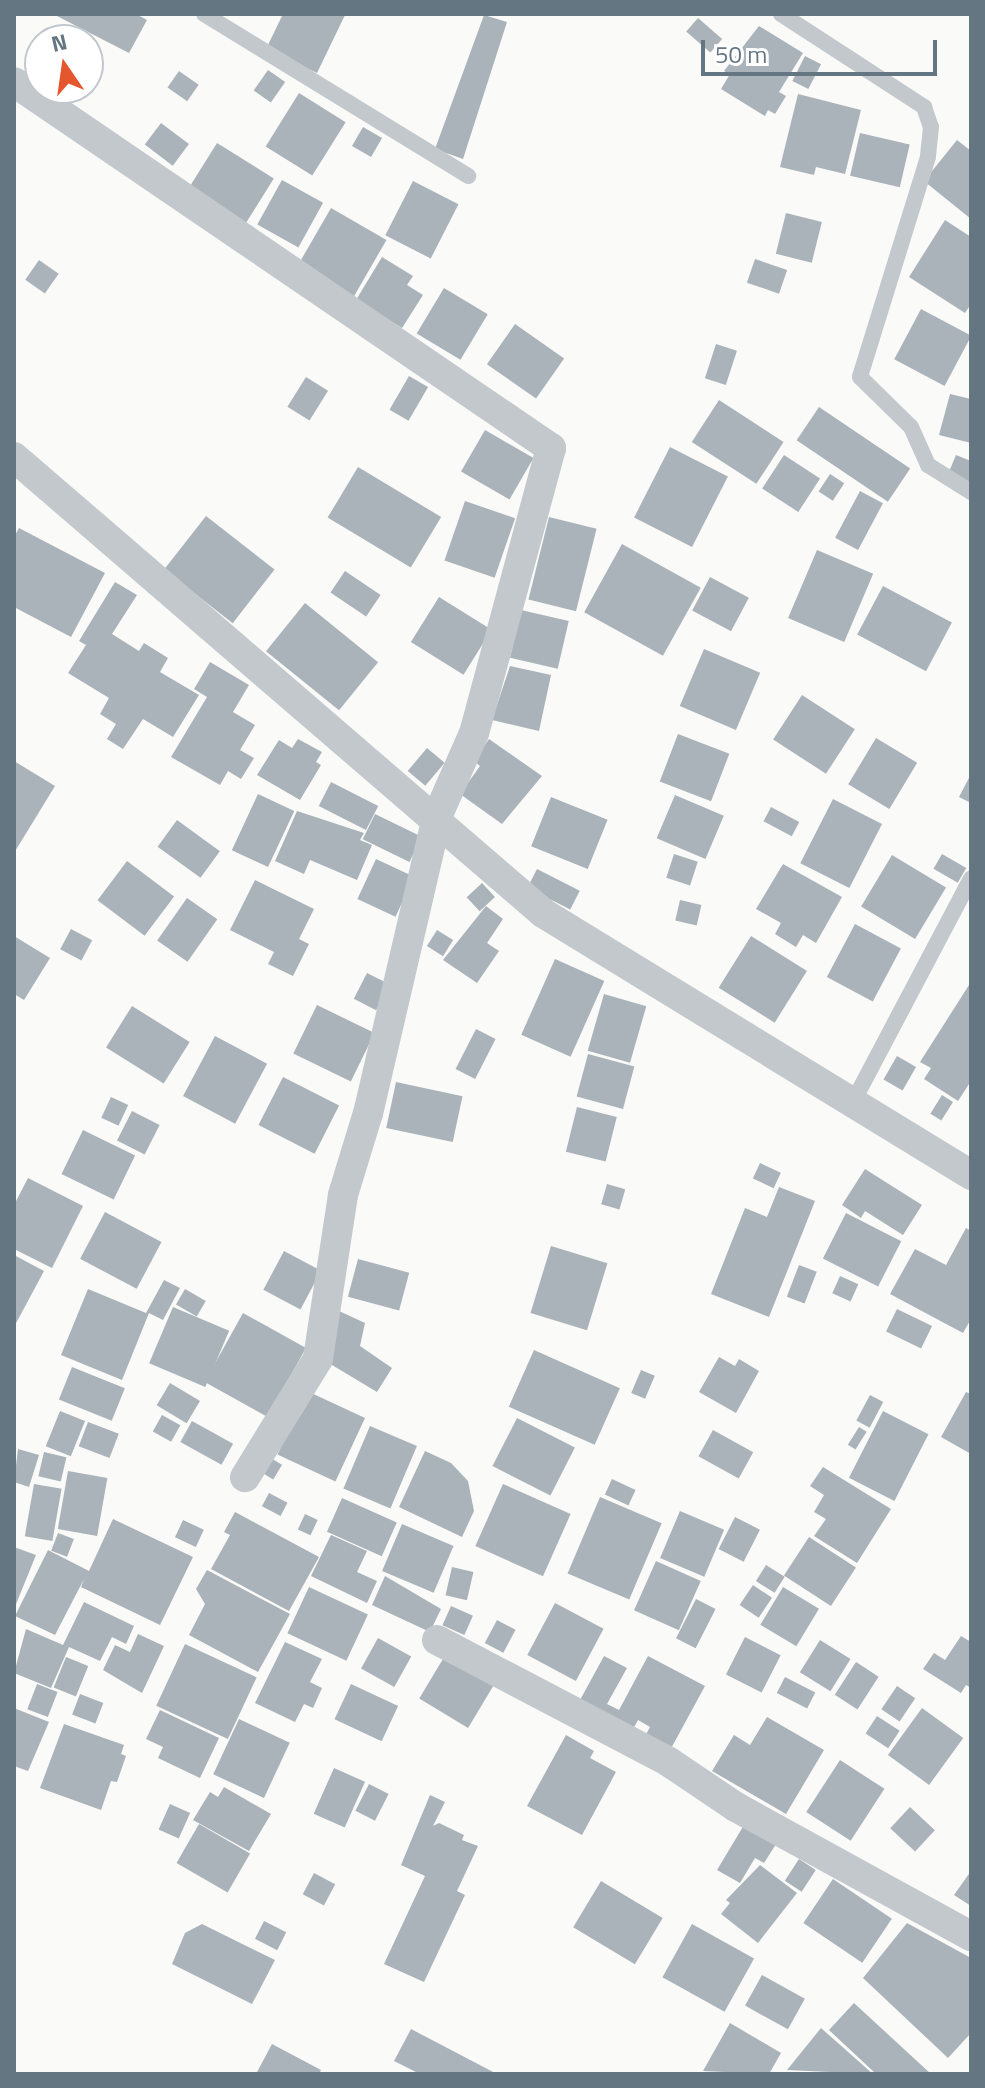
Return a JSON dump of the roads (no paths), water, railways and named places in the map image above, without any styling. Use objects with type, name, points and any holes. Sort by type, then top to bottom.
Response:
[{"type":"street","points":[[14,82],[551,448],[474,733],[437,817],[368,1113],[343,1195],[318,1359],[245,1477]]},
{"type":"street","points":[[14,457],[437,817],[543,913],[971,1175]]},
{"type":"street","points":[[437,1640],[669,1762],[736,1807],[971,1936]]},
{"type":"lane","points":[[204,14],[468,176]]},
{"type":"lane","points":[[781,14],[924,107],[928,117],[928,157],[860,377],[911,427],[928,465],[971,492]]},
{"type":"lane","points":[[852,1104],[971,878]]}]
